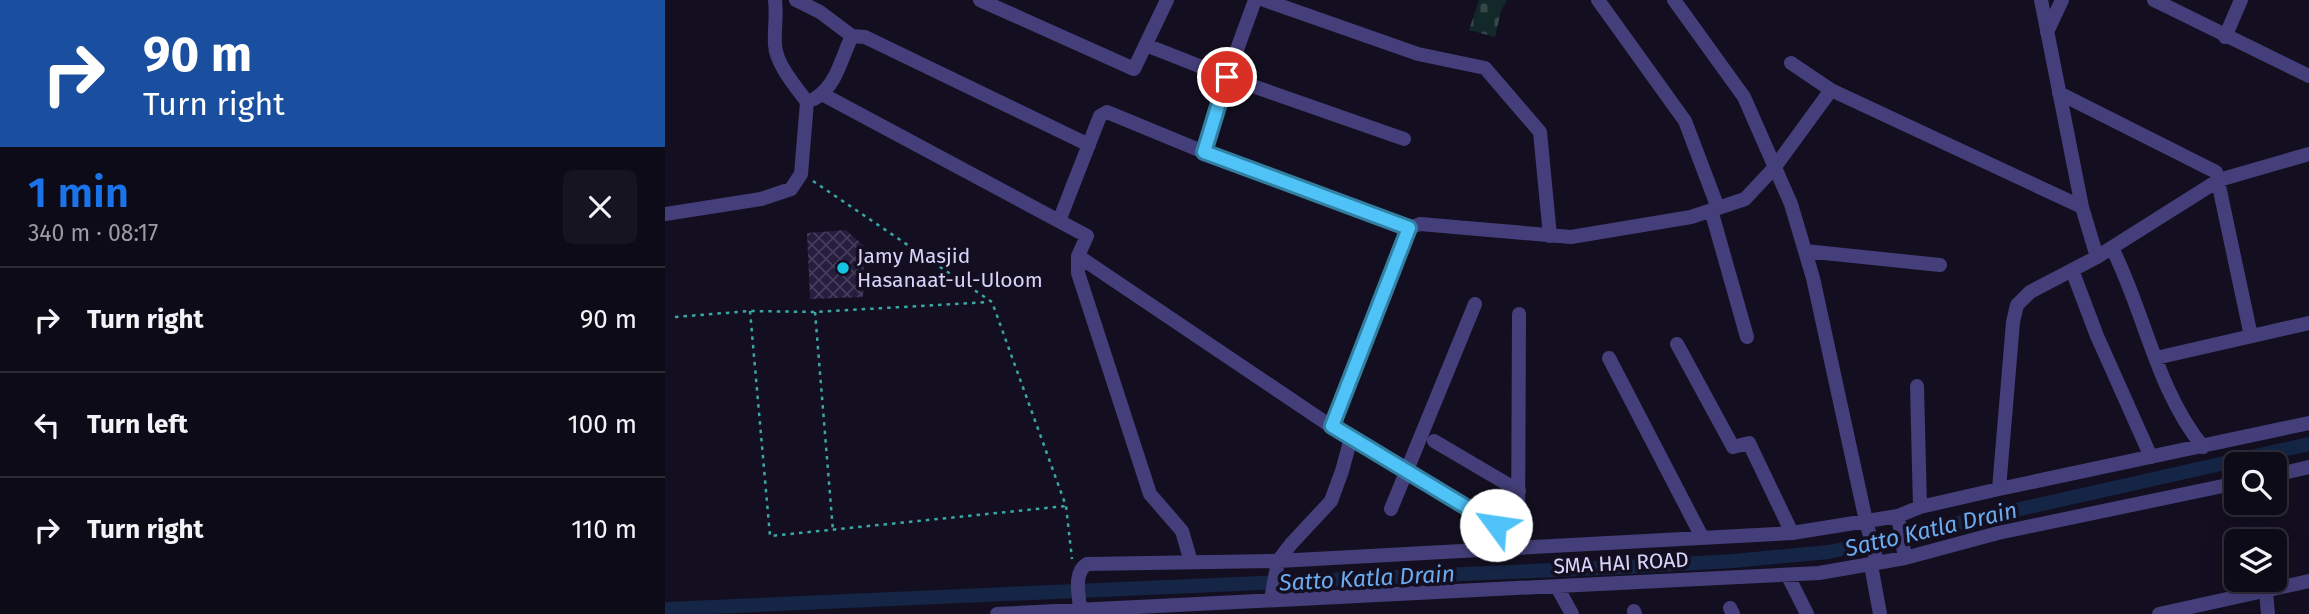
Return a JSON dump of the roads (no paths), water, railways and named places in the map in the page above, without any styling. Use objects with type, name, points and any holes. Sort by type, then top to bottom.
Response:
[{"type":"street","points":[[665,214],[761,199],[791,190],[801,174],[807,102],[785,72],[774,47],[777,20],[775,0]]},
{"type":"street","points":[[796,0],[820,12],[852,36],[865,37],[1089,145]]},
{"type":"street","points":[[980,0],[1134,69],[1167,0]]},
{"type":"street","points":[[1204,152],[1255,0]]},
{"type":"street","points":[[1264,0],[1418,54],[1485,68],[1540,132],[1550,236]]},
{"type":"street","points":[[1598,0],[1685,121],[1714,209],[1747,337]]},
{"type":"street","points":[[1674,0],[1744,97],[1791,204],[1814,278],[1875,561],[1880,614]]},
{"type":"street","points":[[2041,0],[2082,207],[2097,257]]},
{"type":"street","points":[[2047,32],[2062,0]]},
{"type":"street","points":[[2154,0],[2309,76]]},
{"type":"street","points":[[2225,37],[2241,0]]},
{"type":"street","points":[[807,102],[822,94],[834,79],[852,36]]},
{"type":"street","points":[[1146,45],[1227,77],[1404,139]]},
{"type":"street","points":[[1791,63],[1831,90],[2082,207]]},
{"type":"street","points":[[1059,221],[1100,116],[1107,112],[1204,152],[1409,228],[1420,224],[1571,237],[1691,216],[1745,199],[1774,167],[1831,90]]},
{"type":"street","points":[[2059,93],[2216,172],[2251,336]]},
{"type":"street","points":[[822,94],[1087,236],[1078,256],[1078,274],[1150,494],[1182,531],[1191,562]]},
{"type":"street","points":[[1999,489],[2013,322],[2017,305],[2030,292],[2097,257],[2219,180],[2309,154]]},
{"type":"street","points":[[1332,426],[1409,228]]},
{"type":"street","points":[[2112,248],[2174,404],[2203,447]]},
{"type":"street","points":[[1805,251],[1940,265]]},
{"type":"street","points":[[1078,256],[1332,426],[1520,543]]},
{"type":"street","points":[[2072,270],[2102,348],[2151,457]]},
{"type":"street","points":[[1391,509],[1475,304]]},
{"type":"street","points":[[1519,314],[1520,543]]},
{"type":"street","points":[[2156,358],[2309,323]]},
{"type":"street","points":[[1677,344],[1733,447],[1749,443],[1792,533]]},
{"type":"street","points":[[1609,358],[1702,537]]},
{"type":"street","points":[[1917,386],[1920,507]]},
{"type":"street","points":[[1080,606],[1078,574],[1087,564],[1191,562],[1277,566],[1520,543],[1792,533],[1868,527],[1899,522],[1920,507],[2309,423]]},
{"type":"street","points":[[1272,595],[1277,566],[1291,544],[1331,501],[1351,438]]},
{"type":"street","points":[[1434,441],[1519,491]]},
{"type":"street","points":[[2287,472],[2309,467]]},
{"type":"street","name":"SMA HAI ROAD","points":[[997,614],[1080,606],[1173,610],[1272,595],[1557,587],[1819,573],[2224,486]]},
{"type":"street","points":[[1899,522],[1904,553]]},
{"type":"street","points":[[1788,576],[1807,614]]},
{"type":"street","points":[[2287,586],[2309,581]]},
{"type":"street","points":[[1557,587],[1572,614]]},
{"type":"street","points":[[2159,614],[2257,592]]},
{"type":"street","points":[[2266,592],[2268,614]]},
{"type":"waterway","name":"Satto Katla Drain","points":[[665,609],[1624,567],[1829,552],[2309,444]]},
{"type":"place","name":"Jamy Masjid Hasanaat-ul-Uloom","points":[[843,268]]}]
